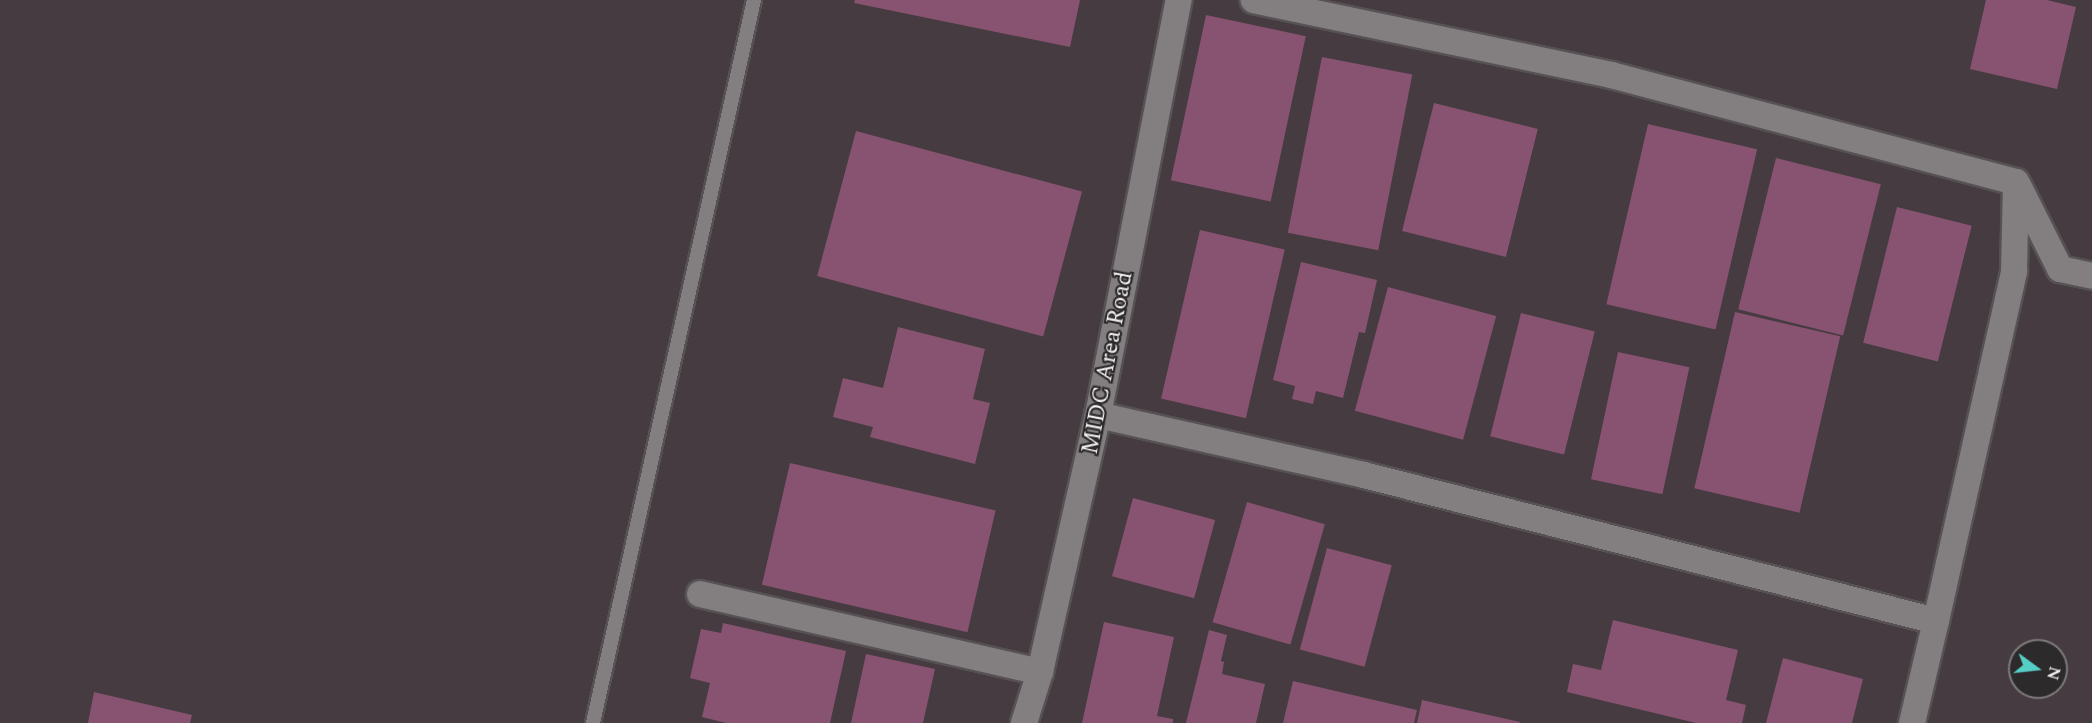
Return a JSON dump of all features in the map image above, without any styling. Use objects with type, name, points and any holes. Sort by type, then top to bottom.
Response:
[{"type":"street","name":"MIDC Area Road","points":[[1024,723],[1040,672],[1098,415],[1179,0]]},
{"type":"street","points":[[1254,0],[1612,75],[2016,182],[2060,269],[2092,276]]},
{"type":"street","points":[[1912,723],[2014,271],[2016,182]]},
{"type":"street","points":[[1098,415],[1364,475],[1936,621]]},
{"type":"street","points":[[700,594],[1040,672]]},
{"type":"lane","points":[[593,723],[754,0]]},
{"type":"shaded area","points":[[0,0],[2092,0],[2092,723],[0,723]]},
{"type":"building","points":[[855,0],[1080,0],[1070,47],[854,3]]},
{"type":"building","points":[[1986,0],[2047,0],[2076,7],[2057,89],[1970,69]]},
{"type":"building","points":[[1206,15],[1306,36],[1271,202],[1171,180]]},
{"type":"building","points":[[1322,57],[1412,75],[1378,250],[1288,233]]},
{"type":"building","points":[[1434,103],[1538,129],[1506,257],[1402,231]]},
{"type":"building","points":[[1648,124],[1757,149],[1716,329],[1606,304]]},
{"type":"building","points":[[856,131],[1082,192],[1043,336],[817,276]]},
{"type":"building","points":[[1776,158],[1881,184],[1843,335],[1738,309]]},
{"type":"building","points":[[1897,207],[1972,226],[1938,361],[1863,343]]},
{"type":"building","points":[[1200,230],[1285,250],[1246,418],[1161,399]]},
{"type":"building","points":[[1301,262],[1377,280],[1365,333],[1359,332],[1343,398],[1316,391],[1313,404],[1292,399],[1295,386],[1273,380]]},
{"type":"building","points":[[1388,287],[1496,316],[1463,440],[1355,411]]},
{"type":"building","points":[[1735,312],[1840,336],[1800,513],[1694,488]]},
{"type":"building","points":[[1521,313],[1595,331],[1564,455],[1490,436]]},
{"type":"building","points":[[898,327],[985,349],[973,399],[990,403],[975,464],[870,437],[873,427],[833,417],[843,378],[883,388]]},
{"type":"building","points":[[1618,352],[1689,367],[1662,494],[1591,479]]},
{"type":"building","points":[[790,463],[996,510],[967,632],[762,585]]},
{"type":"building","points":[[1133,498],[1215,520],[1194,598],[1112,576]]},
{"type":"building","points":[[1247,502],[1325,524],[1290,644],[1213,622]]},
{"type":"building","points":[[1327,548],[1392,565],[1365,667],[1300,649]]},
{"type":"building","points":[[1613,620],[1738,650],[1726,700],[1746,705],[1742,723],[1696,723],[1567,692],[1573,664],[1601,670]]},
{"type":"building","points":[[1104,622],[1174,637],[1157,716],[1173,719],[1173,723],[1082,723]]},
{"type":"building","points":[[723,623],[846,651],[830,723],[726,723],[702,717],[710,683],[690,678],[701,629],[721,633]]},
{"type":"building","points":[[1209,630],[1227,635],[1221,661],[1224,662],[1222,674],[1265,684],[1256,723],[1186,723]]},
{"type":"building","points":[[866,654],[935,669],[923,723],[851,723]]},
{"type":"building","points":[[1783,658],[1863,679],[1852,723],[1766,723]]},
{"type":"building","points":[[1293,681],[1417,710],[1414,723],[1283,723]]},
{"type":"building","points":[[94,692],[192,715],[190,723],[88,723]]},
{"type":"building","points":[[1422,700],[1520,722],[1520,723],[1417,723]]}]
